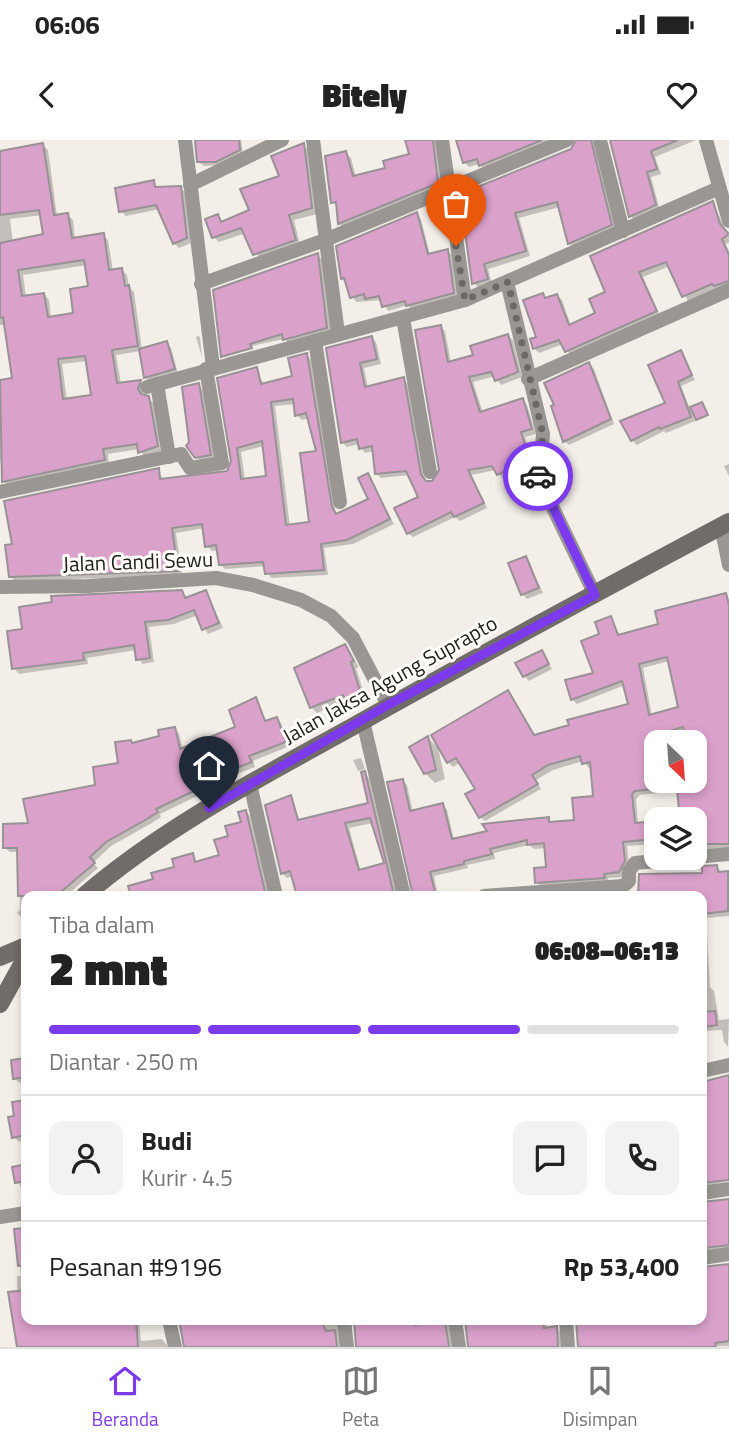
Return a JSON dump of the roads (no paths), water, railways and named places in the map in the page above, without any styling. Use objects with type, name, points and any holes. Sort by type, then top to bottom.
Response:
[{"type":"main road","name":"Jalan Jaksa Agung Suprapto","points":[[90,891],[129,857],[250,784],[388,705],[725,524]]},
{"type":"main road","points":[[0,957],[21,948]]},
{"type":"main road","points":[[0,1004],[21,966]]},
{"type":"street","points":[[0,492],[169,457],[184,455],[190,468],[223,461],[185,140]]},
{"type":"street","points":[[190,185],[282,140]]},
{"type":"street","points":[[313,140],[338,334]]},
{"type":"street","points":[[442,140],[465,300]]},
{"type":"street","points":[[201,284],[325,240],[567,140]]},
{"type":"street","points":[[600,140],[623,231]]},
{"type":"street","points":[[706,140],[729,221]]},
{"type":"street","points":[[169,457],[152,386],[465,300],[719,188]]},
{"type":"street","points":[[508,282],[528,379],[543,435],[539,478],[595,595]]},
{"type":"street","points":[[528,379],[729,290]]},
{"type":"street","points":[[403,318],[430,472]]},
{"type":"street","points":[[315,341],[324,384],[340,502]]},
{"type":"street","points":[[725,524],[729,565]]},
{"type":"street","name":"Jalan Candi Sewu","points":[[0,587],[88,586],[216,578],[253,585],[301,600],[331,616],[354,638],[388,705]]},
{"type":"street","points":[[363,721],[403,891]]},
{"type":"street","points":[[250,784],[275,891]]},
{"type":"street","points":[[707,856],[729,854]]},
{"type":"street","points":[[554,891],[623,886],[629,881],[629,872],[635,863],[644,862]]},
{"type":"street","points":[[707,1070],[729,1065]]},
{"type":"street","points":[[707,1192],[729,1189]]},
{"type":"street","points":[[0,1217],[21,1214]]},
{"type":"street","points":[[707,1257],[729,1254]]},
{"type":"street","points":[[170,1325],[175,1347]]},
{"type":"street","points":[[345,1325],[347,1347]]},
{"type":"street","points":[[456,1325],[460,1347]]},
{"type":"street","points":[[566,1325],[568,1347]]}]
